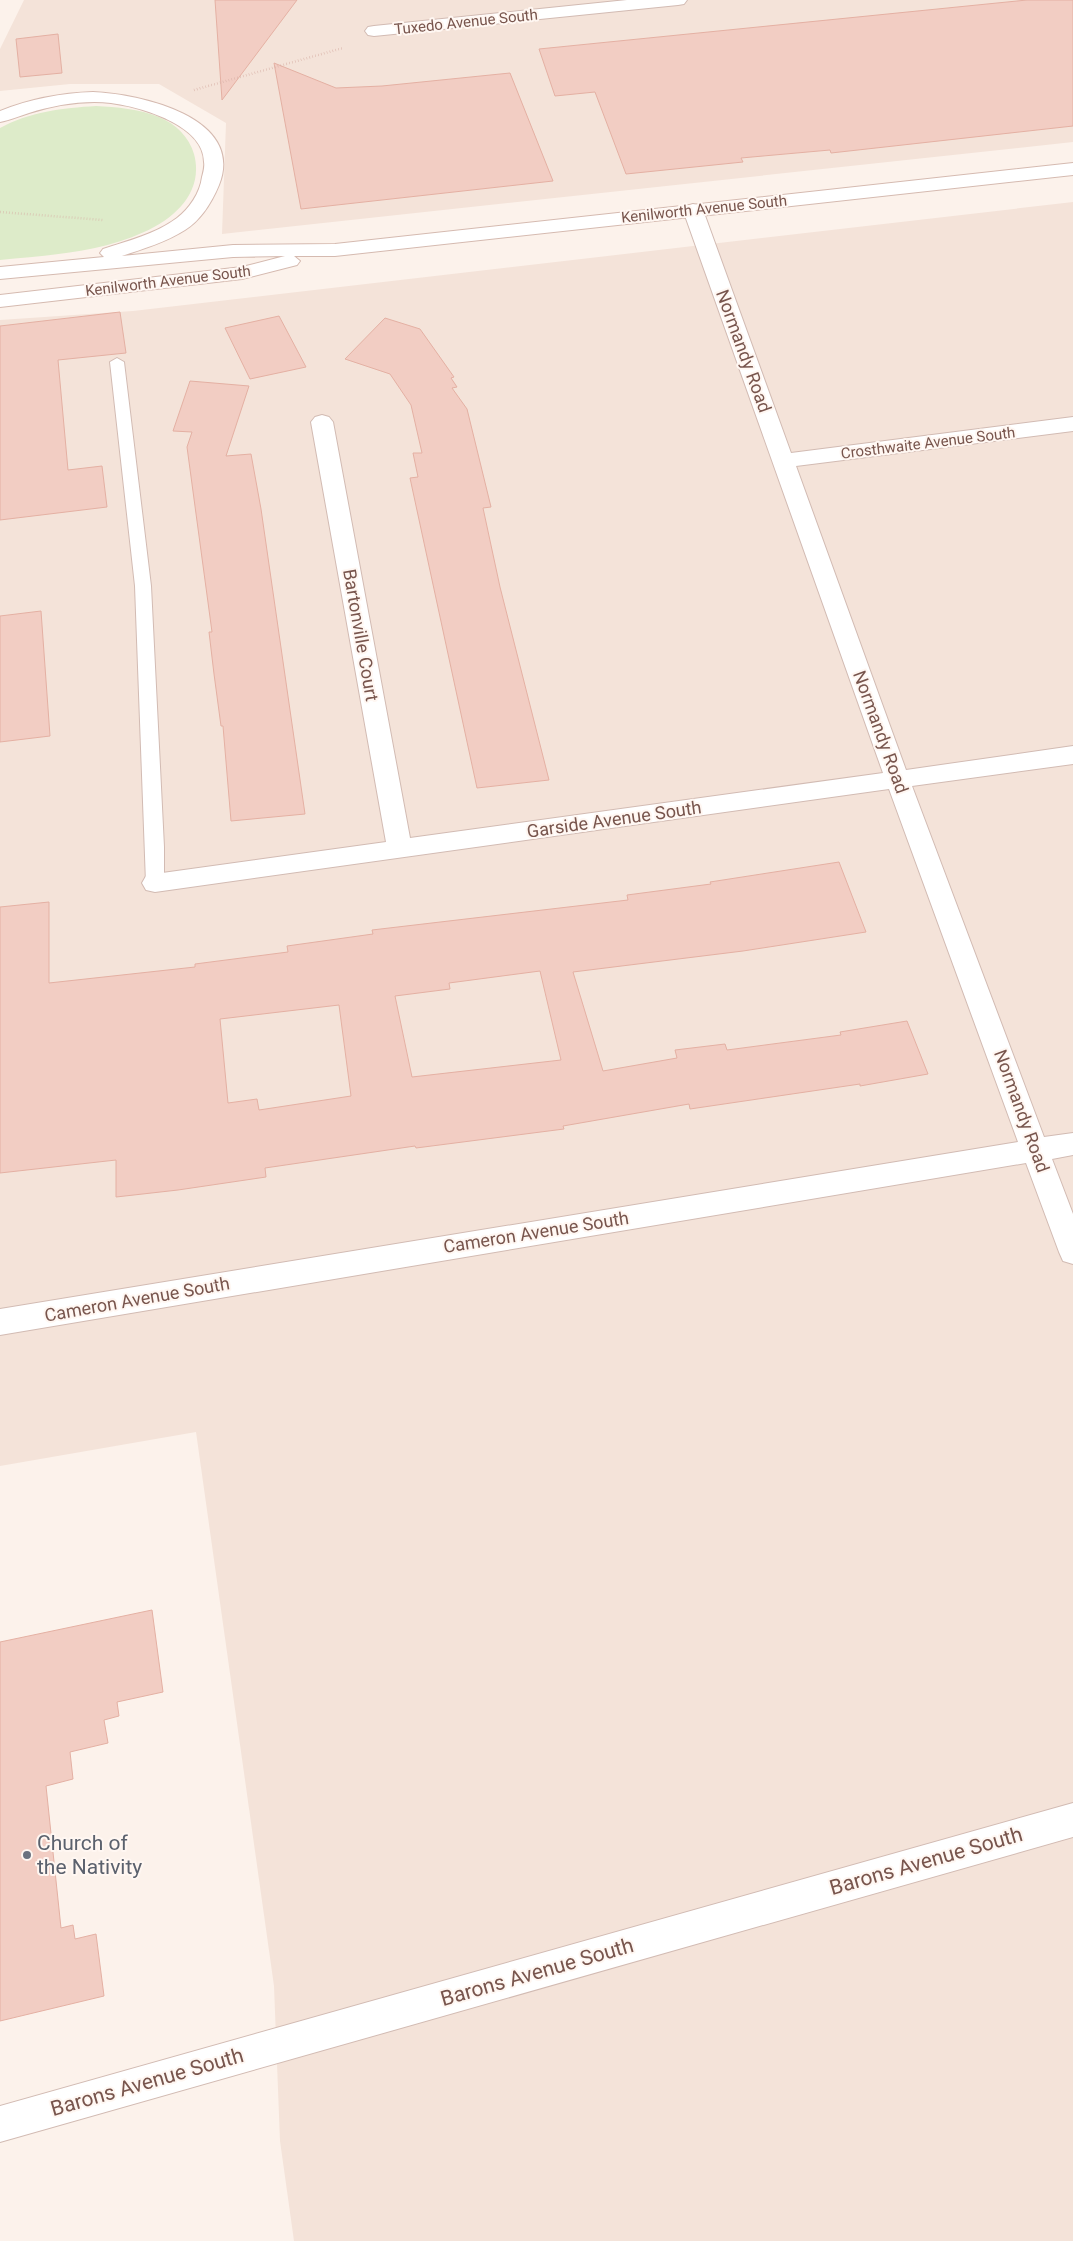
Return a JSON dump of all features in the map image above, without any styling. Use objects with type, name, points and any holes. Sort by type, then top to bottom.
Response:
[{"type":"street","name":"Tuxedo Avenue South","points":[[374,31],[678,0]]},
{"type":"street","points":[[0,117],[31,106],[53,102],[92,97],[112,98],[148,105],[174,116],[196,129],[210,148],[214,167],[210,186],[201,204],[179,226],[126,248],[62,267]]},
{"type":"street","name":"Kenilworth Avenue South","points":[[0,273],[233,252],[335,250],[1073,169]]},
{"type":"street","name":"Normandy Road","points":[[693,210],[898,780],[1073,1252]]},
{"type":"street","name":"Kenilworth Avenue South","points":[[0,300],[242,273],[335,250]]},
{"type":"street","name":"Bartonville Court","points":[[322,422],[400,849]]},
{"type":"street","name":"Crosthwaite Avenue South","points":[[783,461],[1073,424]]},
{"type":"street","name":"Garside Avenue South","points":[[155,883],[1073,755]]},
{"type":"street","name":"Cameron Avenue South","points":[[0,1322],[1073,1144]]},
{"type":"street","name":"Barons Avenue South","points":[[0,2124],[1073,1820]]},
{"type":"lane","points":[[117,362],[143,586],[156,847],[155,883]]},
{"type":"path","points":[[193,90],[343,48]]},
{"type":"path","points":[[0,212],[104,220]]},
{"type":"shaded area","points":[[24,0],[1073,0],[1073,142],[222,234],[226,123],[159,84],[70,84],[0,91],[0,49]]},
{"type":"shaded area","points":[[1073,202],[1073,2241],[294,2241],[280,2141],[274,1986],[196,1432],[0,1466],[0,320],[133,311]]},
{"type":"green space","points":[[96,106],[128,109],[151,114],[165,120],[181,132],[192,148],[196,167],[195,180],[185,202],[177,211],[156,226],[109,245],[74,252],[0,260],[0,128],[23,118],[46,112]]},
{"type":"building","points":[[215,0],[297,0],[222,100]]},
{"type":"building","points":[[1027,0],[1073,0],[1073,126],[831,153],[830,150],[741,158],[743,162],[626,174],[595,92],[555,96],[539,49]]},
{"type":"building","points":[[58,34],[62,73],[20,77],[16,39]]},
{"type":"building","points":[[274,63],[336,88],[382,86],[510,73],[553,181],[301,209]]},
{"type":"building","points":[[120,312],[126,353],[58,360],[68,470],[102,466],[107,507],[0,520],[0,326]]},
{"type":"building","points":[[279,316],[306,367],[250,379],[225,328]]},
{"type":"building","points":[[385,318],[420,329],[454,377],[451,378],[457,387],[452,388],[467,409],[491,507],[483,508],[500,587],[549,780],[477,788],[410,478],[418,477],[413,453],[422,453],[411,405],[390,374],[345,359]]},
{"type":"building","points":[[190,381],[249,386],[226,456],[251,454],[261,509],[305,814],[231,821],[223,726],[221,726],[209,632],[212,632],[187,447],[192,432],[173,431]]},
{"type":"building","points":[[41,611],[50,736],[0,742],[0,616]]},
{"type":"building","points":[[839,862],[866,932],[743,951],[573,972],[603,1071],[677,1058],[675,1050],[725,1044],[727,1050],[841,1035],[840,1032],[907,1021],[928,1074],[860,1086],[860,1084],[690,1109],[689,1104],[563,1126],[564,1129],[416,1148],[415,1146],[265,1168],[266,1177],[116,1197],[116,1160],[0,1173],[0,907],[49,902],[49,983],[195,967],[195,964],[288,952],[287,946],[373,934],[372,930],[628,900],[627,895],[711,884],[710,882]],"holes":[[[540,971],[561,1060],[412,1077],[395,996],[450,989],[449,983]],[[339,1005],[351,1096],[259,1110],[257,1099],[228,1103],[220,1019]]]},
{"type":"building","name":"Church of the Nativity","points":[[152,1610],[163,1692],[117,1702],[119,1716],[104,1720],[108,1743],[70,1752],[73,1779],[46,1786],[61,1928],[73,1925],[75,1939],[96,1934],[104,1996],[0,2021],[0,1642]]},
{"type":"place","name":"Church of the Nativity","points":[[27,1855]]}]
